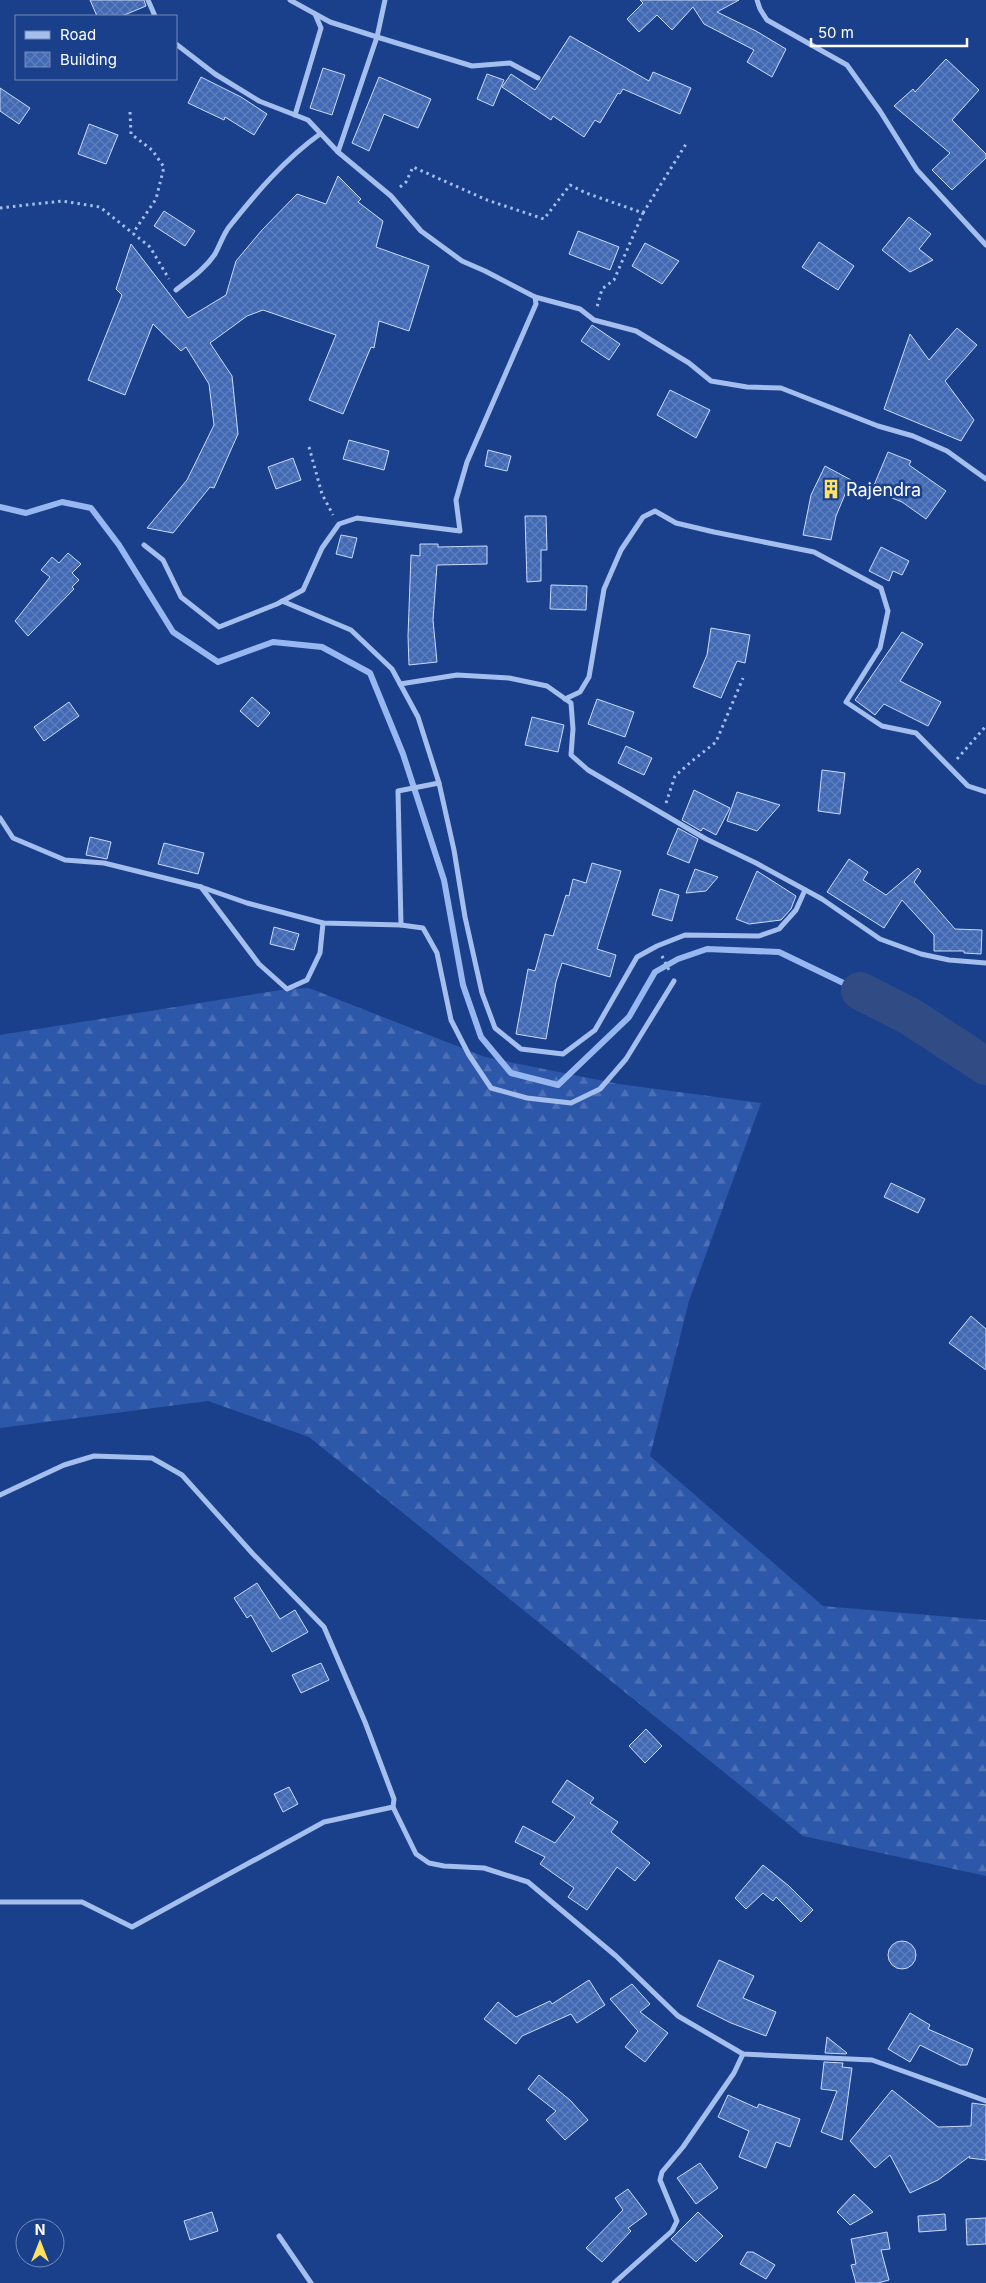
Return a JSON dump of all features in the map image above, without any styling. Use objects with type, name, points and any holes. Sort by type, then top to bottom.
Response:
[{"type":"street","points":[[148,0],[155,15]]},
{"type":"street","points":[[290,0],[330,22],[377,37],[472,66],[510,62],[538,78]]},
{"type":"street","points":[[338,152],[377,37],[385,0]]},
{"type":"street","points":[[757,0],[767,20],[847,65],[880,111],[917,170],[986,245]]},
{"type":"street","points":[[295,115],[321,28],[314,13]]},
{"type":"street","points":[[178,46],[215,74],[260,101],[308,120],[338,152],[391,196],[421,231],[462,262],[485,271],[535,297],[580,309],[594,320],[636,332],[689,363],[711,381],[747,387],[781,388],[939,448],[986,479]]},
{"type":"street","points":[[176,290],[202,270],[216,252],[228,228],[254,196],[299,149],[320,134]]},
{"type":"street","points":[[144,545],[163,560],[180,597],[219,627],[282,601],[303,590],[322,548],[339,524],[357,518],[460,531],[456,500],[467,462],[536,304],[535,297]]},
{"type":"street","points":[[565,699],[580,692],[589,677],[604,589],[621,550],[643,517],[655,511],[676,523],[814,552],[881,588],[888,611],[880,648],[846,702],[882,726],[916,733],[968,786],[986,792]]},
{"type":"street","points":[[282,601],[351,630],[392,669],[418,716],[439,783],[482,993],[494,1028],[521,1049],[563,1054],[595,1030],[637,957],[657,946],[685,935],[759,936],[779,929],[796,910],[804,890]]},
{"type":"street","points":[[400,684],[457,675],[509,678],[547,686],[571,703],[573,729],[571,755],[588,770],[706,839],[756,863],[822,899],[880,939],[921,954],[949,960],[986,963]]},
{"type":"street","points":[[401,926],[398,791],[439,783]]},
{"type":"street","points":[[0,818],[13,838],[65,860],[104,863],[201,887],[247,903],[323,923],[423,928],[437,953],[451,1020],[469,1055],[491,1088],[527,1098],[571,1103],[600,1089],[626,1059],[674,981]]},
{"type":"street","points":[[201,887],[237,932],[259,964],[287,989],[307,980],[320,953],[323,923]]},
{"type":"street","points":[[0,1495],[64,1465],[94,1456],[152,1458],[182,1475],[253,1554],[324,1627],[365,1722],[394,1799],[393,1808],[416,1854],[429,1862],[444,1866],[484,1868],[528,1882],[616,1956],[678,2016],[743,2054],[872,2060],[986,2101]]},
{"type":"street","points":[[0,1902],[82,1902],[132,1927],[324,1822],[393,1808]]},
{"type":"street","points":[[614,2283],[672,2231],[677,2221],[660,2180],[662,2172],[683,2147],[734,2073],[743,2054]]},
{"type":"street","points":[[279,2236],[311,2283]]},
{"type":"path","points":[[130,112],[131,134],[152,150],[164,167],[156,199],[133,233]]},
{"type":"path","points":[[594,320],[602,288],[614,280],[643,213],[686,144]]},
{"type":"path","points":[[391,196],[406,182],[413,166],[486,200],[544,219],[570,185],[586,193],[643,213]]},
{"type":"path","points":[[0,208],[62,201],[100,207],[150,247],[176,290]]},
{"type":"path","points":[[309,447],[322,494],[339,524]]},
{"type":"path","points":[[662,812],[675,776],[716,742],[743,678]]},
{"type":"path","points":[[950,767],[986,726]]},
{"type":"path","points":[[657,946],[674,981]]},
{"type":"green space","points":[[309,988],[485,1057],[619,1084],[761,1103],[689,1301],[650,1456],[823,1606],[986,1620],[986,1876],[803,1836],[309,1437],[208,1401],[0,1428],[0,1035],[287,989]]},
{"type":"building","points":[[90,0],[144,0],[146,6],[124,15],[97,15]]},
{"type":"building","points":[[640,0],[739,0],[717,12],[756,31],[786,49],[772,77],[747,62],[754,50],[704,24],[693,7],[672,30],[657,15],[639,32],[627,19],[643,3]]},
{"type":"building","points":[[570,36],[649,81],[653,72],[691,88],[680,114],[623,89],[620,94],[618,93],[600,123],[595,120],[584,137],[553,116],[551,120],[502,87],[511,74],[535,90]]},
{"type":"building","points":[[946,59],[979,90],[952,120],[986,154],[986,158],[952,190],[932,170],[950,153],[894,106],[913,89],[915,92]]},
{"type":"building","points":[[323,68],[345,75],[332,115],[310,108]]},
{"type":"building","points":[[487,74],[504,80],[493,106],[477,99]]},
{"type":"building","points":[[201,77],[241,97],[267,114],[254,135],[225,117],[224,120],[188,103]]},
{"type":"building","points":[[379,77],[431,99],[418,128],[384,114],[369,151],[352,143]]},
{"type":"building","points":[[0,88],[30,108],[19,124],[0,111]]},
{"type":"building","points":[[89,124],[118,135],[106,164],[78,154]]},
{"type":"building","points":[[338,176],[361,199],[358,202],[383,221],[376,247],[429,266],[409,331],[379,321],[374,348],[371,347],[343,414],[309,400],[336,335],[263,310],[247,316],[210,343],[232,376],[238,434],[214,488],[210,487],[173,533],[147,528],[187,480],[214,425],[209,384],[186,347],[181,351],[153,324],[125,395],[88,380],[122,295],[116,289],[131,244],[188,318],[226,295],[236,261],[262,230],[297,194],[326,204]]},
{"type":"building","points":[[164,211],[195,231],[185,246],[154,226]]},
{"type":"building","points":[[909,217],[931,234],[919,249],[933,260],[910,272],[882,250]]},
{"type":"building","points":[[578,231],[619,247],[610,270],[569,254]]},
{"type":"building","points":[[819,242],[854,266],[838,290],[802,267]]},
{"type":"building","points":[[645,243],[679,261],[662,284],[632,266]]},
{"type":"building","points":[[592,325],[620,344],[609,360],[581,341]]},
{"type":"building","points":[[957,328],[977,345],[945,381],[974,420],[961,441],[884,409],[910,334],[929,360]]},
{"type":"building","points":[[670,390],[710,410],[696,438],[657,415]]},
{"type":"building","points":[[349,440],[389,451],[384,470],[343,459]]},
{"type":"building","points":[[488,450],[511,456],[507,471],[485,466]]},
{"type":"building","points":[[888,452],[911,461],[909,465],[946,491],[926,519],[902,502],[872,490]]},
{"type":"building","points":[[293,458],[301,480],[276,489],[268,467]]},
{"type":"building","points":[[825,466],[851,480],[836,516],[831,540],[803,535],[811,495]]},
{"type":"building","points":[[525,516],[546,516],[547,550],[541,550],[541,581],[527,582]]},
{"type":"building","points":[[341,535],[357,538],[352,558],[336,554]]},
{"type":"building","points":[[420,544],[438,544],[438,547],[487,546],[487,564],[437,565],[433,620],[437,662],[409,665],[408,636],[411,555],[420,556]]},
{"type":"building","points":[[881,547],[909,561],[902,575],[893,571],[889,581],[869,571]]},
{"type":"building","points":[[68,553],[81,564],[72,573],[79,580],[72,587],[74,589],[28,636],[15,621],[50,577],[41,570],[52,557],[59,563]]},
{"type":"building","points":[[551,585],[587,586],[586,610],[550,609]]},
{"type":"building","points":[[711,628],[750,635],[745,663],[737,661],[721,698],[693,687],[707,655]]},
{"type":"building","points":[[902,632],[923,644],[900,681],[941,702],[928,726],[884,704],[875,715],[855,700]]},
{"type":"building","points":[[252,697],[270,713],[258,727],[240,711]]},
{"type":"building","points":[[597,699],[634,712],[625,737],[588,724]]},
{"type":"building","points":[[69,702],[79,716],[44,741],[34,727]]},
{"type":"building","points":[[532,717],[564,725],[558,752],[525,745]]},
{"type":"building","points":[[626,746],[652,758],[644,775],[618,763]]},
{"type":"building","points":[[822,770],[845,773],[840,814],[818,811]]},
{"type":"building","points":[[694,790],[730,808],[716,835],[703,828],[701,831],[682,820]]},
{"type":"building","points":[[737,792],[780,805],[757,831],[727,821]]},
{"type":"building","points":[[678,828],[698,839],[689,863],[667,854]]},
{"type":"building","points":[[90,837],[111,842],[107,859],[86,855]]},
{"type":"building","points":[[164,843],[204,853],[198,874],[158,864]]},
{"type":"building","points":[[849,859],[868,872],[863,880],[886,895],[918,868],[921,871],[914,882],[955,929],[982,930],[981,954],[964,953],[964,951],[934,951],[934,935],[902,900],[884,928],[827,892]]},
{"type":"building","points":[[592,863],[621,871],[597,949],[616,955],[610,977],[562,963],[556,982],[546,1039],[516,1034],[528,969],[535,971],[545,934],[553,936],[566,895],[569,896],[573,879],[586,883]]},
{"type":"building","points":[[695,869],[718,877],[706,891],[686,893]]},
{"type":"building","points":[[757,871],[796,896],[791,909],[781,920],[749,924],[736,919]]},
{"type":"building","points":[[660,889],[679,895],[672,921],[652,915]]},
{"type":"building","points":[[274,927],[299,934],[294,950],[270,944]]},
{"type":"building","points":[[891,1183],[925,1199],[918,1213],[884,1197]]},
{"type":"building","points":[[971,1316],[986,1329],[986,1370],[949,1343]]},
{"type":"building","points":[[257,1583],[280,1619],[295,1610],[308,1632],[272,1652],[251,1615],[247,1618],[234,1598]]},
{"type":"building","points":[[321,1663],[329,1680],[301,1693],[292,1675]]},
{"type":"building","points":[[646,1729],[662,1746],[645,1763],[629,1746]]},
{"type":"building","points":[[567,1780],[594,1798],[590,1803],[618,1822],[611,1832],[650,1863],[635,1881],[617,1867],[587,1910],[568,1897],[574,1888],[540,1864],[545,1857],[515,1842],[523,1826],[555,1843],[575,1817],[552,1802]]},
{"type":"building","points":[[289,1787],[298,1804],[283,1812],[274,1794]]},
{"type":"building","points":[[763,1865],[789,1886],[813,1910],[801,1922],[776,1897],[773,1901],[763,1893],[746,1909],[735,1898]]},
{"type":"building","points":[[902,1941],[912,1945],[916,1955],[912,1965],[902,1969],[892,1965],[888,1955],[892,1945]]},
{"type":"building","points":[[719,1960],[754,1976],[743,1998],[776,2012],[766,2036],[731,2023],[697,2006]]},
{"type":"building","points":[[589,1980],[605,2005],[577,2023],[571,2014],[522,2036],[516,2044],[484,2019],[498,2002],[516,2017],[550,2001],[552,2004]]},
{"type":"building","points":[[632,1984],[650,2004],[640,2012],[668,2033],[645,2062],[625,2047],[638,2031],[610,1999]]},
{"type":"building","points":[[910,2013],[930,2025],[928,2029],[973,2049],[967,2065],[960,2065],[920,2045],[910,2062],[888,2049]]},
{"type":"building","points":[[827,2037],[847,2053],[825,2053]]},
{"type":"building","points":[[824,2062],[843,2063],[842,2067],[852,2068],[842,2140],[821,2132],[837,2091],[821,2089]]},
{"type":"building","points":[[539,2075],[570,2100],[588,2120],[565,2140],[546,2120],[556,2111],[528,2089]]},
{"type":"building","points":[[892,2090],[938,2127],[971,2126],[972,2103],[986,2105],[986,2160],[969,2158],[970,2156],[938,2180],[910,2193],[890,2155],[875,2168],[850,2141]]},
{"type":"building","points":[[728,2095],[757,2108],[759,2104],[800,2119],[790,2147],[776,2142],[766,2168],[739,2157],[749,2131],[718,2117]]},
{"type":"building","points":[[700,2163],[718,2188],[696,2204],[677,2178]]},
{"type":"building","points":[[628,2189],[647,2214],[628,2228],[631,2231],[602,2262],[586,2248],[623,2210],[615,2198]]},
{"type":"building","points":[[854,2194],[873,2212],[850,2225],[837,2212]]},
{"type":"building","points":[[212,2212],[218,2231],[190,2240],[184,2221]]},
{"type":"building","points":[[698,2212],[723,2236],[696,2262],[671,2239]]},
{"type":"building","points":[[945,2214],[946,2230],[919,2232],[918,2216]]},
{"type":"building","points":[[986,2218],[986,2244],[967,2245],[966,2219]]},
{"type":"building","points":[[887,2232],[890,2249],[881,2250],[889,2280],[878,2283],[856,2283],[851,2265],[856,2264],[851,2239]]},
{"type":"building","points":[[747,2252],[753,2252],[775,2265],[766,2279],[740,2264]]},
{"type":"waterway","points":[[0,507],[26,513],[62,502],[91,508],[119,545],[173,632],[218,662],[273,642],[322,647],[370,673],[403,754],[444,880],[463,985],[481,1037],[511,1073],[558,1085],[629,1017],[655,972],[678,959],[707,949],[779,952],[860,991]]},
{"type":"waterway","points":[[860,991],[911,1017],[986,1066]]},
{"type":"place","name":"Rajendra","points":[[831,489]]}]
